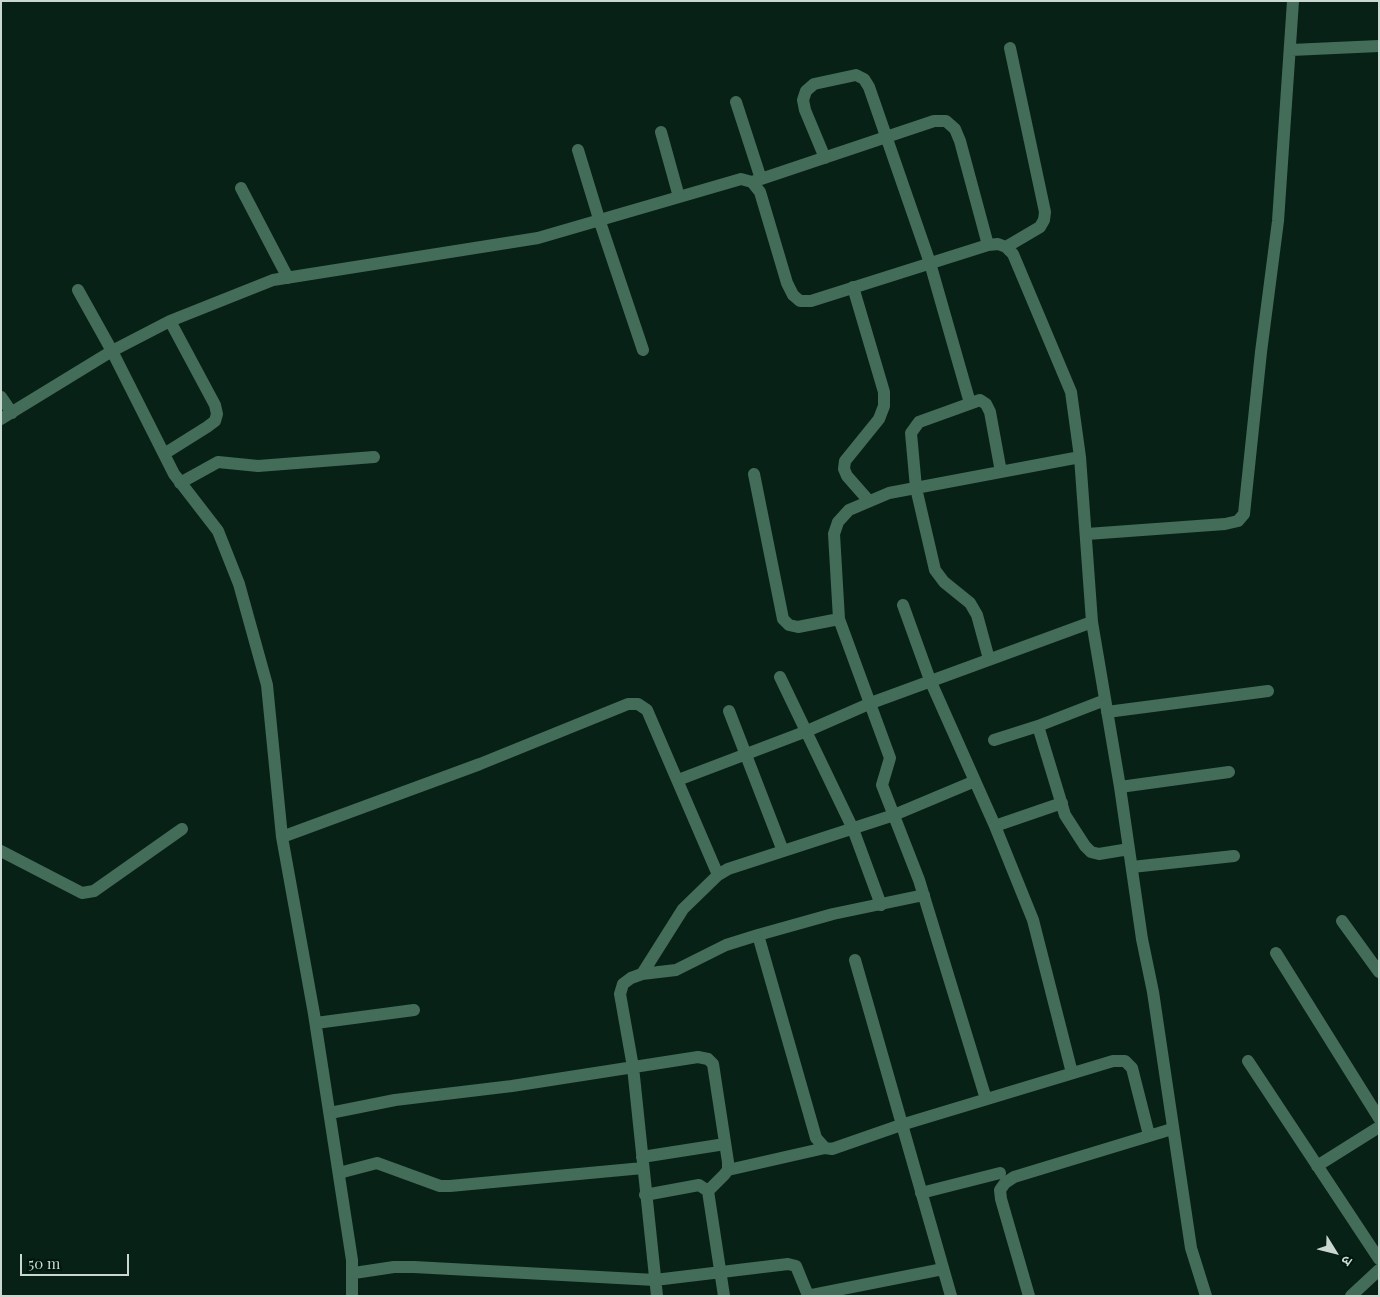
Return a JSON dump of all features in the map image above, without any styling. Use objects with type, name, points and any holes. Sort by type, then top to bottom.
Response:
[{"type":"street","points":[[1087,534],[1225,524],[1238,521],[1244,514],[1261,352],[1278,221],[1293,1]]},
{"type":"street","points":[[1291,50],[1379,46]]},
{"type":"street","points":[[1006,247],[1040,227],[1044,220],[1045,212],[1010,48]]},
{"type":"street","points":[[825,158],[805,110],[803,100],[806,91],[814,84],[856,76],[864,79],[869,87],[930,263],[970,403]]},
{"type":"street","points":[[736,102],[787,283],[793,295],[800,301],[811,301],[988,245],[998,244],[1006,247],[1013,254],[1066,378],[1071,392],[1080,457],[1092,622],[1120,787],[1142,939],[1153,992],[1191,1248],[1206,1296]]},
{"type":"street","points":[[1,397],[7,416],[112,352],[170,321],[258,286],[288,278],[538,238],[600,222],[741,179],[757,181],[934,120],[946,121],[955,129],[988,245]]},
{"type":"street","points":[[660,132],[679,198]]},
{"type":"street","points":[[578,150],[642,350]]},
{"type":"street","points":[[241,188],[288,278]]},
{"type":"street","points":[[853,288],[884,392],[884,406],[878,419],[845,461],[844,469],[847,476],[869,501]]},
{"type":"street","points":[[78,290],[180,483],[218,532],[239,584],[267,685],[282,837],[316,1022],[339,1172],[354,1273],[352,1296]]},
{"type":"street","points":[[164,454],[215,421],[217,414],[215,405],[170,321]]},
{"type":"street","points":[[989,659],[977,615],[970,603],[944,582],[935,570],[916,488],[911,434],[918,422],[980,400],[986,404],[990,412],[1001,472]]},
{"type":"street","points":[[180,483],[218,462],[258,466],[374,457]]},
{"type":"street","points":[[986,1099],[924,895],[882,785],[890,758],[839,618],[834,534],[838,522],[849,510],[889,493],[1080,457]]},
{"type":"street","points":[[754,474],[783,619],[789,625],[798,627],[839,618]]},
{"type":"street","points":[[904,605],[930,680],[995,826],[1038,935],[1072,1073]]},
{"type":"street","points":[[678,780],[807,731],[870,703],[930,680],[1092,622]]},
{"type":"street","points":[[780,677],[853,829],[881,904]]},
{"type":"street","points":[[994,740],[1106,706],[1268,691]]},
{"type":"street","points":[[282,837],[480,764],[628,704],[638,704],[647,710],[718,875]]},
{"type":"street","points":[[729,711],[783,851]]},
{"type":"street","points":[[1038,726],[1065,815],[1091,852],[1099,854],[1129,849]]},
{"type":"street","points":[[1120,787],[1229,772]]},
{"type":"street","points":[[642,974],[683,909],[718,875],[728,869],[894,815],[975,781]]},
{"type":"street","points":[[995,826],[1062,803]]},
{"type":"street","points":[[1,851],[82,893],[94,891],[182,829]]},
{"type":"street","points":[[1132,867],[1234,856]]},
{"type":"street","points":[[657,1296],[633,1067],[620,994],[623,984],[631,978],[642,974],[676,970],[726,945],[758,935],[833,914],[924,895]]},
{"type":"street","points":[[1342,921],[1379,972]]},
{"type":"street","points":[[758,935],[816,1138],[819,1144],[825,1148]]},
{"type":"street","points":[[1276,953],[1379,1118]]},
{"type":"street","points":[[855,960],[951,1296]]},
{"type":"street","points":[[316,1022],[414,1010]]},
{"type":"street","points":[[330,1113],[395,1100],[512,1086],[698,1057],[708,1059],[713,1064],[728,1170]]},
{"type":"street","points":[[708,1191],[728,1170],[825,1148],[832,1149],[901,1125],[1113,1061],[1125,1061],[1132,1068],[1149,1136]]},
{"type":"street","points":[[1248,1061],[1379,1259]]},
{"type":"street","points":[[1317,1166],[1379,1127]]},
{"type":"street","points":[[1029,1296],[1002,1200],[1000,1190],[1005,1183],[1014,1177],[1172,1129]]},
{"type":"street","points":[[339,1172],[377,1163],[440,1186],[450,1186],[642,1163],[725,1144]]},
{"type":"street","points":[[921,1193],[1000,1173]]},
{"type":"street","points":[[645,1195],[699,1185],[708,1191],[724,1296]]},
{"type":"street","points":[[354,1273],[394,1267],[414,1267],[655,1280],[788,1264],[796,1266],[807,1293],[812,1295],[943,1269]]},
{"type":"street","points":[[1351,1296],[1379,1270]]}]
